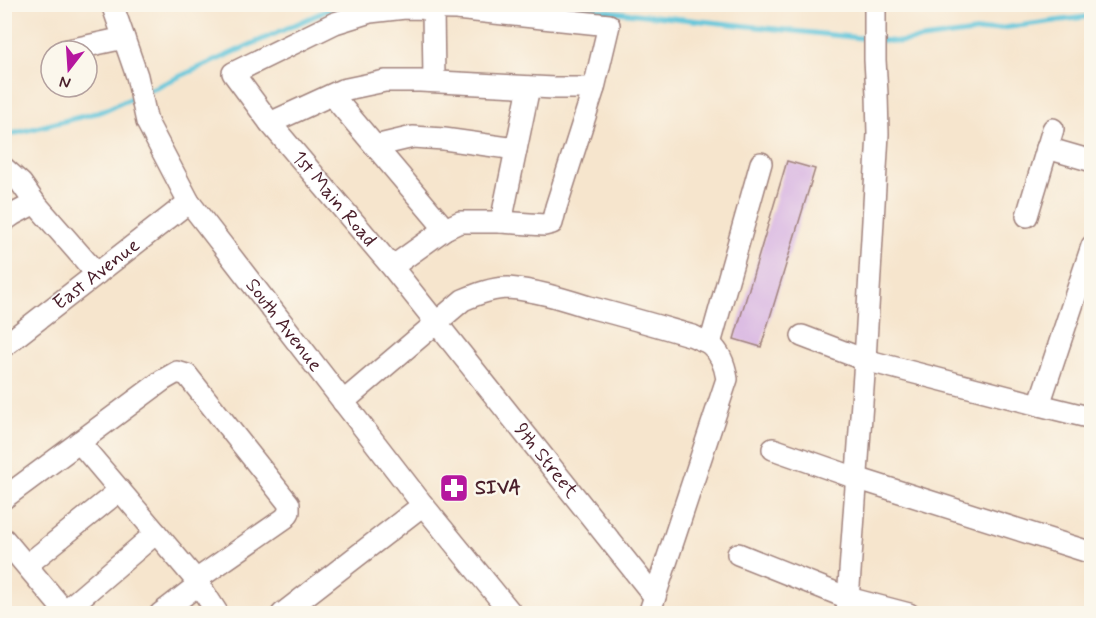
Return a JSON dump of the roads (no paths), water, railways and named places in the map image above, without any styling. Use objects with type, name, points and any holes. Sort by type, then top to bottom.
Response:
[{"type":"street","name":"South Avenue","points":[[112,4],[137,76],[147,122],[189,202],[423,505],[512,614]]},
{"type":"street","points":[[847,606],[865,360],[878,134],[875,4]]},
{"type":"street","name":"1st Main Road","points":[[433,9],[405,8],[370,12],[335,23],[233,73],[270,123],[392,267],[436,323]]},
{"type":"street","points":[[392,267],[445,229],[460,222],[544,225],[552,223],[594,88],[609,25],[456,9],[433,9],[434,81]]},
{"type":"street","points":[[99,43],[124,38]]},
{"type":"street","points":[[270,123],[342,90],[385,81],[594,88]]},
{"type":"street","points":[[501,222],[529,87]]},
{"type":"street","points":[[332,95],[445,229]]},
{"type":"street","points":[[375,146],[413,137],[516,149]]},
{"type":"street","points":[[1027,216],[1050,138],[1092,161]]},
{"type":"street","points":[[710,344],[761,163]]},
{"type":"street","points":[[4,168],[21,183],[35,203],[98,274]]},
{"type":"street","name":"East Avenue","points":[[4,346],[189,202]]},
{"type":"street","points":[[4,221],[35,203]]},
{"type":"street","points":[[1039,405],[1092,246]]},
{"type":"street","points":[[344,402],[463,300],[492,290],[507,288],[571,301],[693,336],[710,344],[725,366],[727,379],[652,605]]},
{"type":"street","name":"9th Street","points":[[436,323],[652,605]]},
{"type":"street","points":[[802,336],[865,360],[1092,418]]},
{"type":"street","points":[[4,498],[163,380],[177,372],[187,375],[286,499],[289,512],[285,518],[197,582],[160,614]]},
{"type":"street","points":[[79,442],[197,582],[218,614]]},
{"type":"street","points":[[773,449],[1092,552]]},
{"type":"street","points":[[27,565],[120,490]]},
{"type":"street","points":[[282,614],[423,505]]},
{"type":"street","points":[[4,539],[66,612],[156,533]]},
{"type":"street","points":[[738,554],[847,606],[909,614]]},
{"type":"waterway","points":[[145,92],[341,4]]},
{"type":"waterway","points":[[542,4],[870,39]]},
{"type":"waterway","points":[[879,40],[899,42],[1092,16]]},
{"type":"waterway","points":[[4,136],[100,112],[137,96]]},
{"type":"place","name":"SIVA","points":[[454,488]]}]
